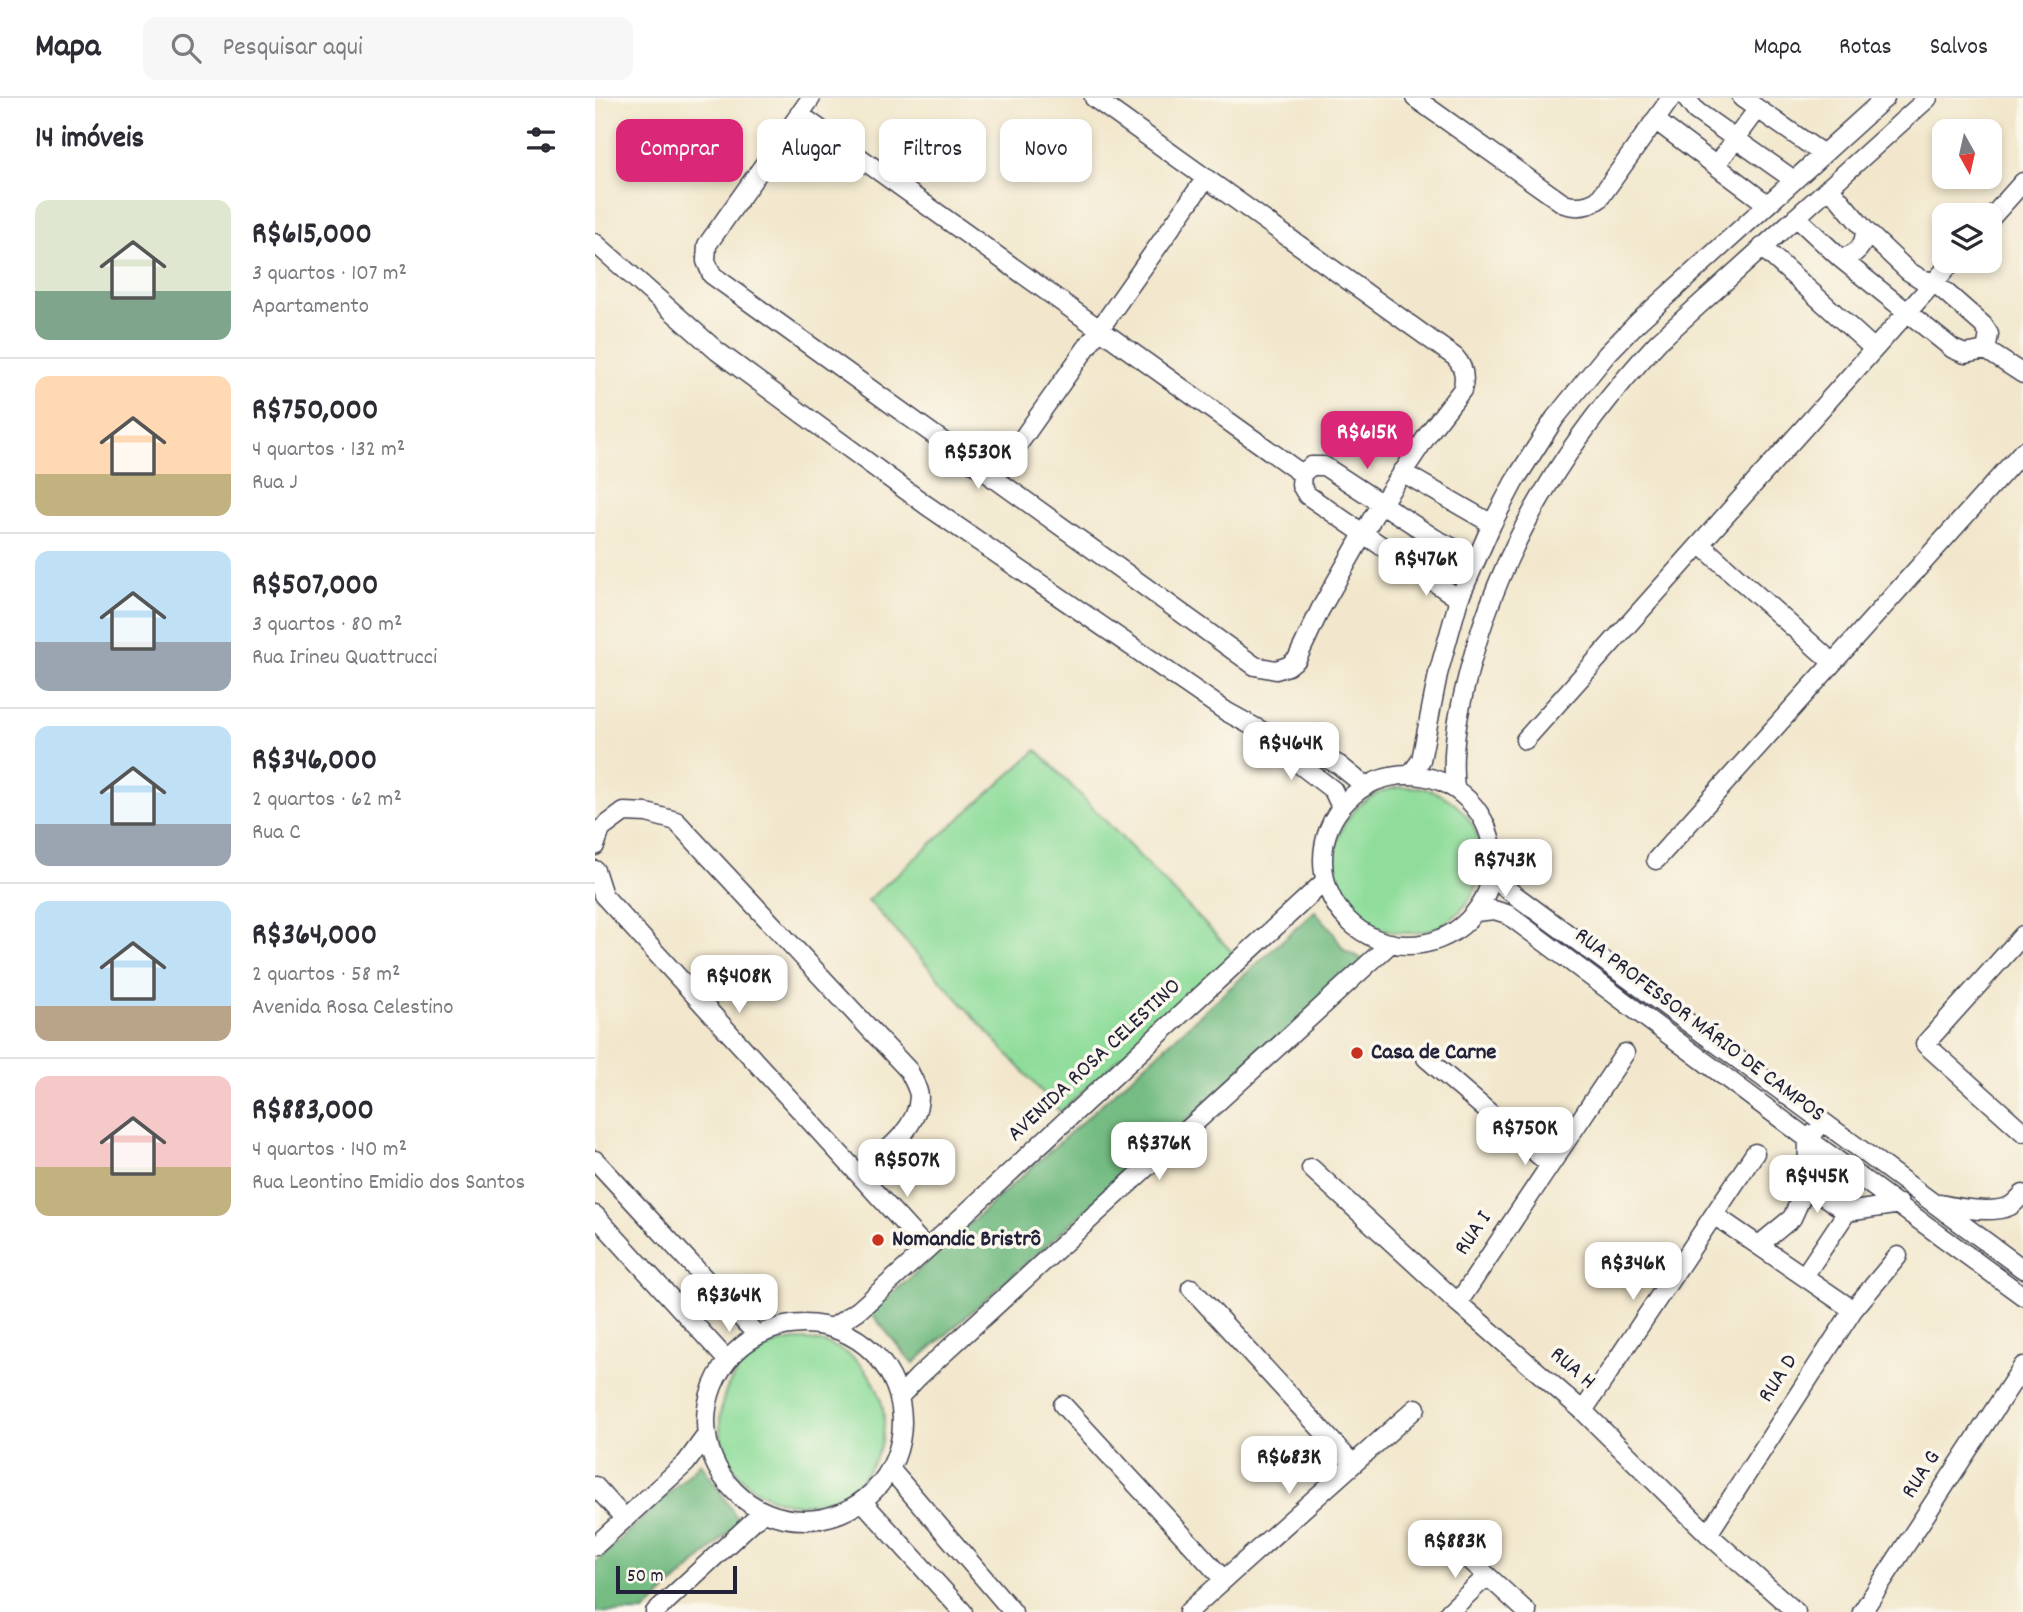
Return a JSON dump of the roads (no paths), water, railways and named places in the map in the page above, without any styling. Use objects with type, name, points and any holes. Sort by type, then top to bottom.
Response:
[{"type":"street","points":[[810,98],[707,245],[708,268],[717,280],[1255,666],[1269,670],[1282,668],[1297,659],[1320,610],[1362,534],[1402,472],[1462,390],[1464,373],[1459,362],[1094,98]]},
{"type":"street","points":[[1415,98],[1564,204],[1576,207],[1599,199],[1671,98]]},
{"type":"street","points":[[1686,98],[1696,111],[1794,180]]},
{"type":"street","points":[[1742,98],[1823,154]]},
{"type":"street","points":[[1410,775],[1421,760],[1438,674],[1459,599],[1492,524],[1514,482],[1548,429],[1607,354],[1670,291],[1885,98]]},
{"type":"street","points":[[1900,98],[1913,112]]},
{"type":"street","points":[[1455,788],[1452,764],[1458,722],[1477,640],[1504,567],[1539,496],[1579,435],[1658,342],[1928,98]]},
{"type":"street","points":[[1716,165],[1757,110]]},
{"type":"street","points":[[799,114],[1302,474]]},
{"type":"street","points":[[1655,120],[1767,204]]},
{"type":"street","points":[[994,479],[1206,178]]},
{"type":"street","points":[[2002,206],[2023,182]]},
{"type":"street","points":[[1829,187],[1865,230],[1908,271],[1921,279],[1934,282],[1986,329],[1989,340],[1986,350]]},
{"type":"street","points":[[1796,217],[1840,258],[1958,352],[1972,354],[1986,350],[2023,374]]},
{"type":"street","points":[[1840,258],[1860,249],[1865,230]]},
{"type":"street","points":[[595,243],[717,351],[915,497],[1227,712],[1269,735],[1303,746],[1339,765],[1365,786]]},
{"type":"street","points":[[1762,247],[1874,349]]},
{"type":"street","points":[[1525,740],[1942,273]]},
{"type":"street","points":[[1670,291],[1690,312]]},
{"type":"street","points":[[1656,860],[2023,451]]},
{"type":"street","points":[[1459,599],[1307,495],[1301,485],[1302,474],[1311,466],[1324,466],[1434,538],[1475,559]]},
{"type":"street","points":[[1402,472],[1492,524]]},
{"type":"street","points":[[1514,482],[1539,496]]},
{"type":"street","points":[[1414,566],[1434,538]]},
{"type":"street","points":[[1700,544],[1833,663]]},
{"type":"street","points":[[1269,735],[1290,757],[1333,790],[1341,807]]},
{"type":"street","points":[[1394,776],[1426,776],[1455,788],[1478,810],[1491,838],[1493,869],[1487,892],[1476,912],[1452,933],[1438,939],[1414,944],[1391,943],[1369,935],[1349,921],[1331,896],[1325,881],[1325,842],[1332,820],[1341,807],[1365,786],[1394,776]]},
{"type":"street","points":[[595,846],[601,829],[624,812],[647,813],[676,821],[909,1071],[919,1095],[913,1120],[891,1146],[859,1174]]},
{"type":"street","name":"RUA PROFESSOR MÁRIO DE CAMPOS","points":[[1493,869],[1504,887],[2023,1269]]},
{"type":"street","points":[[595,870],[603,895],[927,1249]]},
{"type":"street","name":"AVENIDA ROSA CELESTINO","points":[[832,1328],[859,1310],[927,1249],[1325,881]]},
{"type":"street","name":"RUA PROFESSOR MÁRIO DE CAMPOS","points":[[1476,912],[1493,910],[1507,914],[2023,1296]]},
{"type":"street","points":[[2023,935],[1925,1044],[2023,1132]]},
{"type":"street","points":[[902,1394],[1391,943]]},
{"type":"street","name":"RUA I","points":[[1458,1303],[1625,1053]]},
{"type":"street","points":[[1426,1058],[1550,1165]]},
{"type":"street","points":[[1759,1245],[1792,1217],[1807,1185],[1808,1139],[1823,1122]]},
{"type":"street","points":[[1583,1412],[1755,1153]]},
{"type":"street","points":[[595,1160],[757,1335]]},
{"type":"street","name":"RUA H","points":[[1311,1168],[1458,1303],[1583,1412],[1708,1534],[1796,1612]]},
{"type":"street","points":[[1807,1185],[1847,1212],[1900,1204]]},
{"type":"street","points":[[1933,1203],[1959,1209],[2004,1208],[2013,1205],[2023,1194]]},
{"type":"street","points":[[1804,1276],[1847,1212]]},
{"type":"street","points":[[1714,1215],[1853,1310]]},
{"type":"street","points":[[595,1216],[727,1360]]},
{"type":"street","name":"RUA D","points":[[1708,1534],[1853,1310],[1898,1256]]},
{"type":"street","points":[[1191,1288],[1353,1464]]},
{"type":"street","points":[[796,1322],[843,1330],[872,1349],[893,1375],[902,1394],[902,1438],[891,1470],[869,1497],[838,1515],[797,1521],[763,1512],[734,1493],[716,1469],[705,1437],[708,1393],[727,1360],[757,1335],[796,1322]]},
{"type":"street","name":"RUA G","points":[[1863,1612],[2023,1366]]},
{"type":"street","points":[[1063,1405],[1224,1580]]},
{"type":"street","points":[[1188,1612],[1416,1408]]},
{"type":"street","points":[[595,1546],[686,1463],[705,1437]]},
{"type":"street","points":[[891,1470],[1013,1612]]},
{"type":"street","points":[[595,1486],[625,1519]]},
{"type":"street","points":[[862,1501],[963,1612]]},
{"type":"street","points":[[655,1612],[763,1512]]},
{"type":"street","points":[[1445,1537],[1527,1612]]},
{"type":"street","points":[[1450,1612],[1487,1576]]},
{"type":"place","name":"Casa de Carne","points":[[1357,1053]]},
{"type":"place","name":"Nomandic Bristrô","points":[[878,1240]]}]
